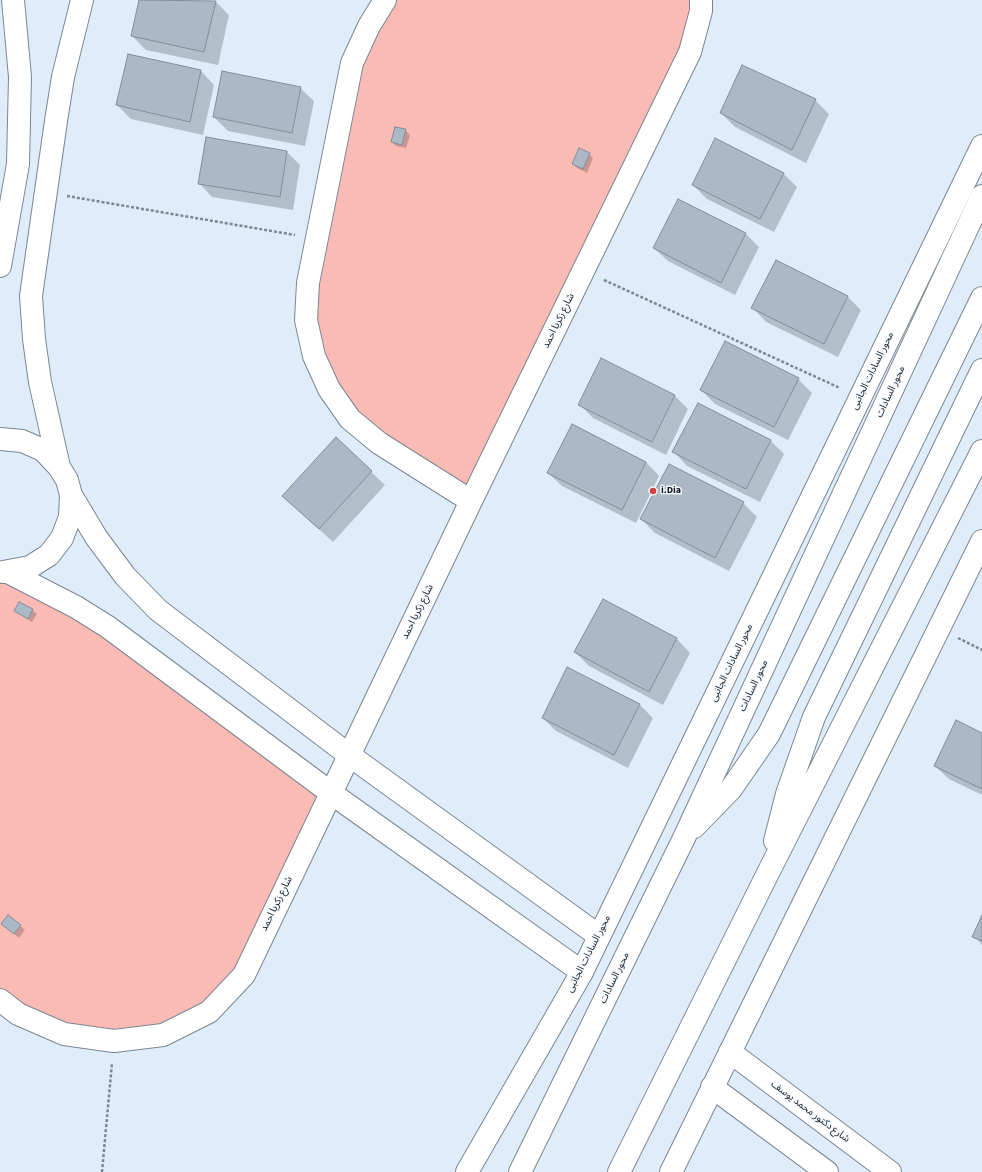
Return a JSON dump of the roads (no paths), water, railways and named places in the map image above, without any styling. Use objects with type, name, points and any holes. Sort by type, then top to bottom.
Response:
[{"type":"street","points":[[0,266],[18,164],[20,77],[13,0]]},
{"type":"street","points":[[82,0],[64,77],[31,296],[34,340],[40,382],[59,466],[71,495],[96,537],[125,576],[158,610],[349,755],[599,936]]},
{"type":"street","points":[[385,0],[369,26],[352,63],[308,283],[306,320],[314,356],[329,389],[350,419],[378,443],[471,501]]},
{"type":"street","name":"شارع زكريا احمد","points":[[0,1000],[18,1014],[64,1034],[114,1041],[164,1035],[208,1012],[244,975],[471,501],[690,52],[701,11],[701,0]]},
{"type":"street","name":"محور السادات الجانبى","points":[[467,1172],[582,972],[982,146]]},
{"type":"street","name":"محور السادات","points":[[520,1172],[684,838],[982,196]]},
{"type":"street","points":[[684,838],[731,789],[769,734],[982,298]]},
{"type":"street","points":[[768,873],[787,794],[814,717],[982,370]]},
{"type":"street","points":[[0,439],[22,441],[42,450],[59,466]]},
{"type":"street","points":[[619,1172],[768,873],[982,451]]},
{"type":"street","points":[[4,572],[30,567],[49,555],[62,538],[70,517],[71,495]]},
{"type":"street","points":[[671,1172],[982,541]]},
{"type":"street","points":[[4,572],[76,607],[108,627],[331,793],[582,972]]},
{"type":"street","name":"شارع دكتور محمد يوسف","points":[[730,1052],[890,1172]]},
{"type":"street","points":[[712,1087],[827,1172]]},
{"type":"place","name":"i.Dia","points":[[653,491]]}]
